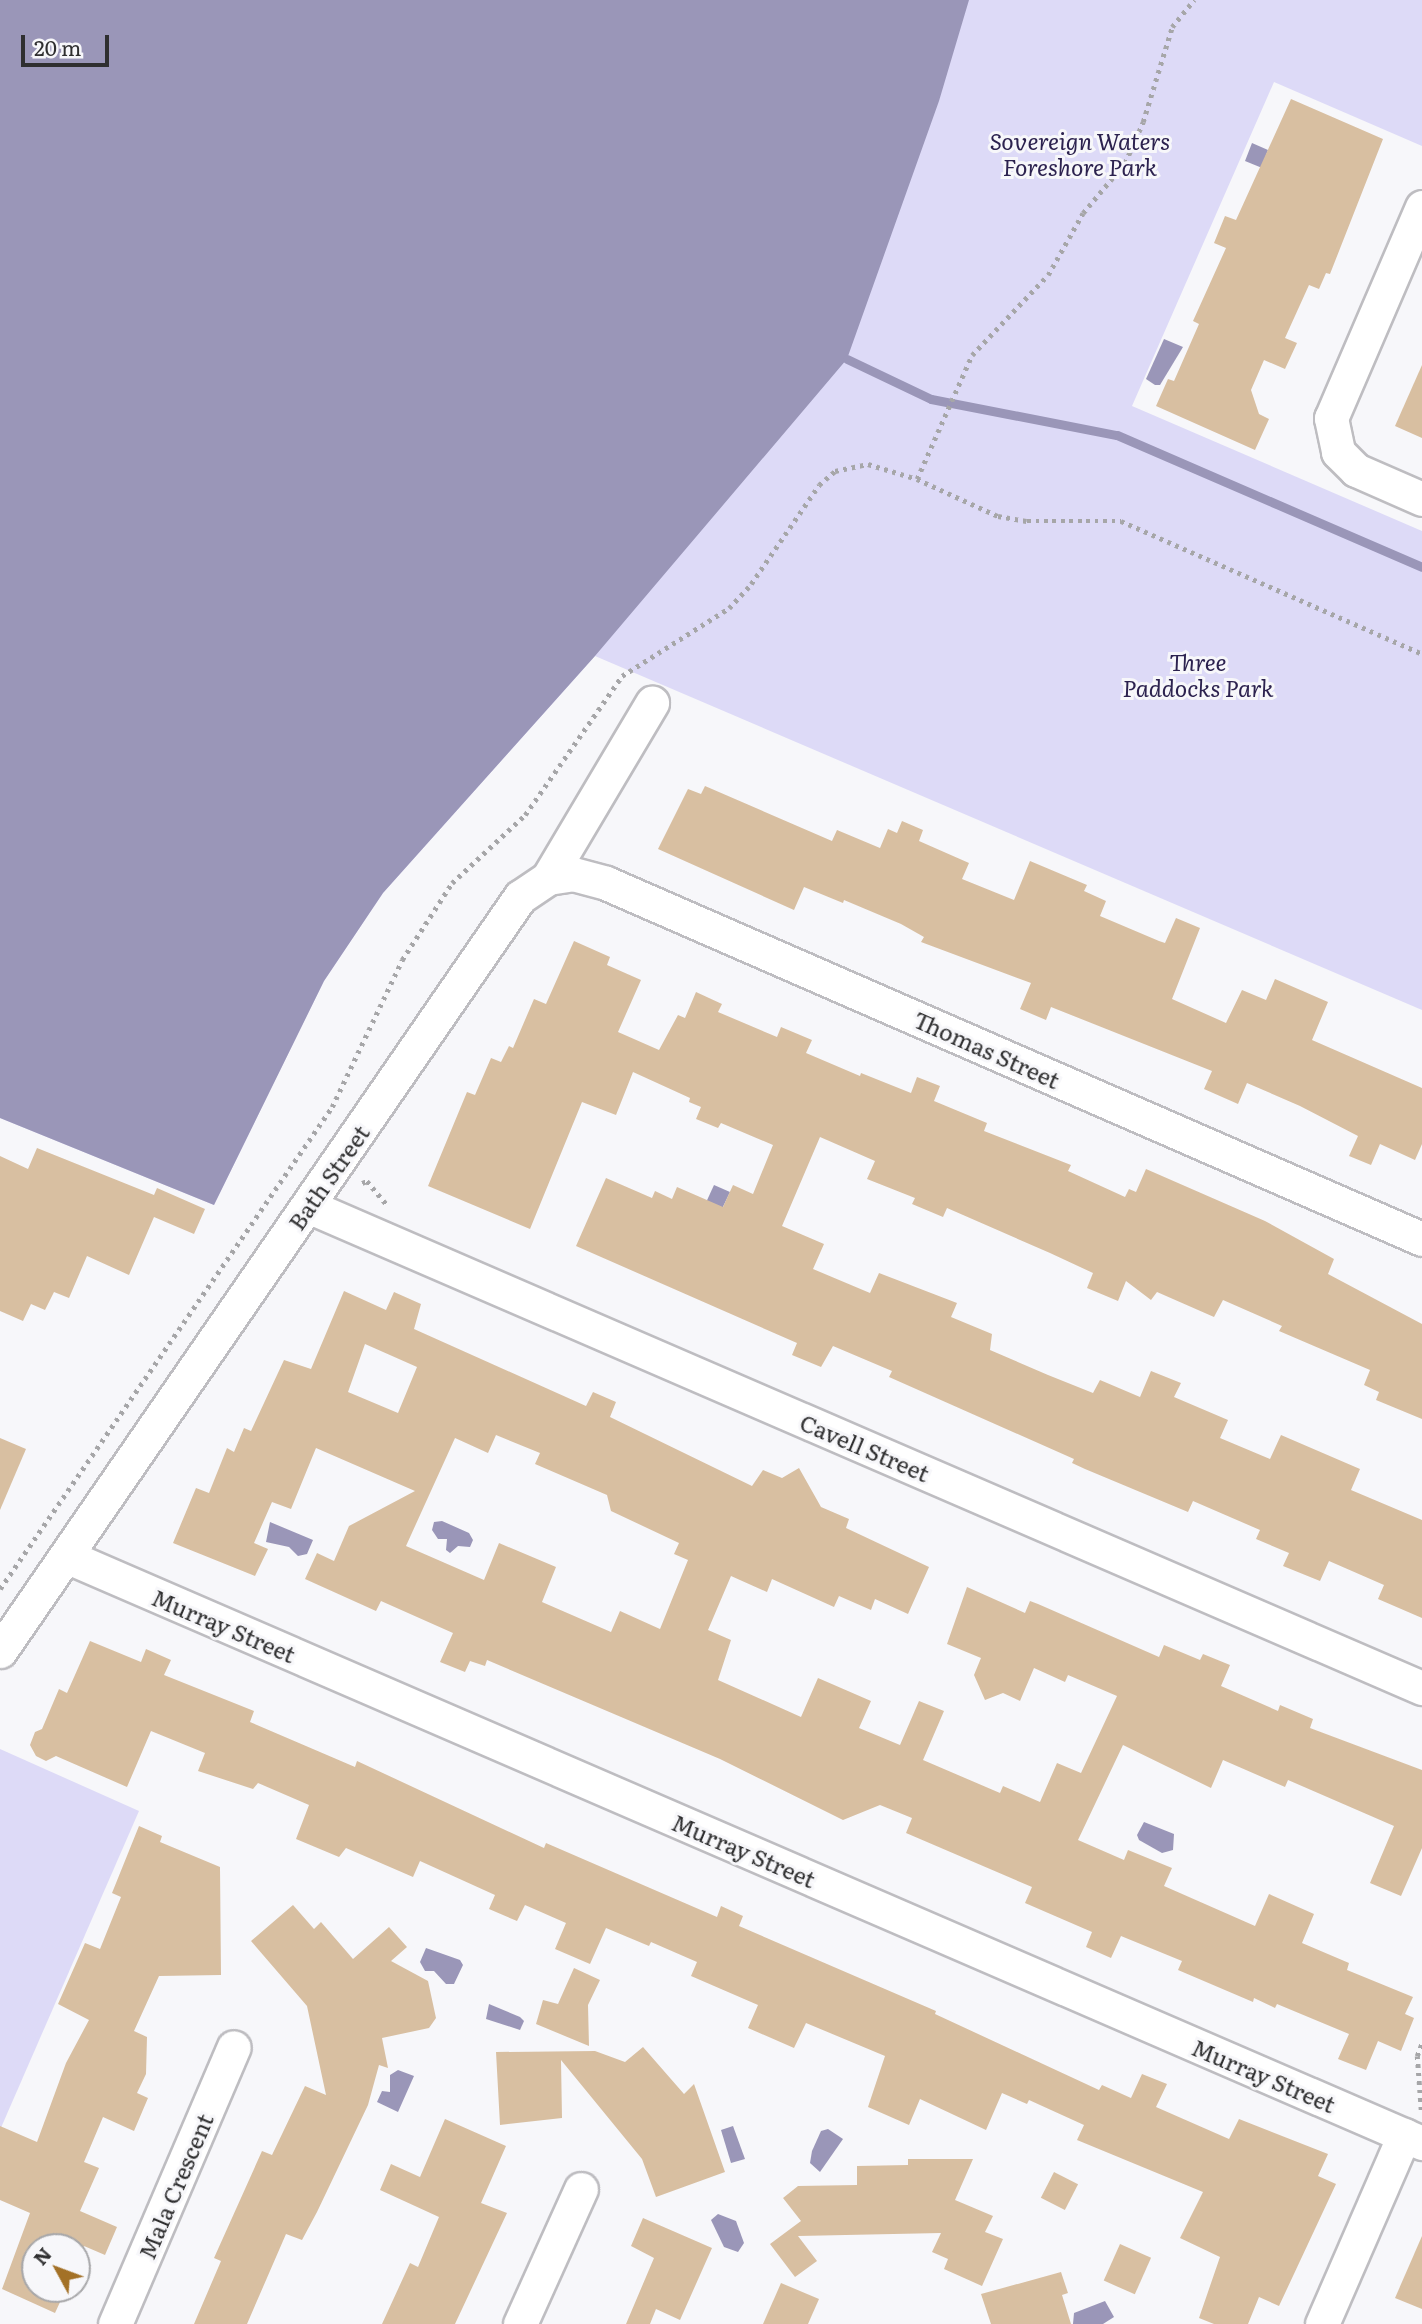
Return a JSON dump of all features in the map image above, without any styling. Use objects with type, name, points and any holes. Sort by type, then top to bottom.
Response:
[{"type":"street","points":[[1422,207],[1331,418],[1338,452],[1356,470],[1422,499]]},
{"type":"street","name":"Bath Street","points":[[0,1651],[520,897],[548,878],[652,703]]},
{"type":"street","name":"Thomas Street","points":[[548,878],[573,874],[606,883],[1422,1239]]},
{"type":"street","name":"Cavell Street","points":[[308,1206],[1422,1688]]},
{"type":"street","name":"Murray Street","points":[[66,1556],[1416,2130]]},
{"type":"street","name":"Mala Crescent","points":[[115,2324],[234,2048]]},
{"type":"street","points":[[1322,2324],[1416,2130]]},
{"type":"street","points":[[520,2324],[581,2189]]},
{"type":"path","points":[[1194,0],[1172,27],[1143,122],[1125,163],[1083,213],[1048,275],[987,336],[972,355],[936,444],[917,479],[998,516],[1027,521],[1121,521],[1422,654]]},
{"type":"path","points":[[1416,2130],[1417,2056],[1422,2043]]},
{"type":"green space","points":[[632,0],[1422,0],[1422,146],[1274,82],[1132,406],[1422,531],[1422,1010],[595,656],[383,893],[324,981],[214,1205],[0,1118],[0,1052]]},
{"type":"green space","points":[[0,1749],[139,1811],[0,2130]]},
{"type":"shaded area","points":[[0,0],[969,0],[939,101],[847,359],[595,656],[383,893],[324,981],[214,1205],[0,1118]]},
{"type":"shaded area","points":[[1252,143],[1268,150],[1265,158],[1287,178],[1245,161]]},
{"type":"shaded area","points":[[1164,339],[1183,347],[1160,385],[1155,385],[1146,379]]},
{"type":"shaded area","points":[[714,1185],[730,1192],[721,1211],[698,1220]]},
{"type":"shaded area","points":[[442,1521],[469,1533],[473,1540],[470,1547],[458,1546],[450,1553],[446,1550],[447,1539],[438,1539],[432,1530],[434,1522]]},
{"type":"shaded area","points":[[270,1522],[313,1540],[307,1554],[298,1556],[289,1547],[266,1542]]},
{"type":"shaded area","points":[[1144,1822],[1174,1834],[1173,1850],[1162,1853],[1139,1840],[1137,1835]]},
{"type":"shaded area","points":[[426,1948],[460,1960],[463,1965],[454,1984],[446,1984],[434,1971],[425,1971],[420,1962]]},
{"type":"shaded area","points":[[489,2004],[520,2017],[524,2021],[520,2030],[486,2019]]},
{"type":"shaded area","points":[[398,2070],[414,2076],[398,2112],[377,2102],[382,2091],[390,2092],[390,2075]]},
{"type":"shaded area","points":[[733,2126],[745,2159],[731,2163],[721,2130]]},
{"type":"shaded area","points":[[828,2129],[843,2139],[820,2172],[810,2163],[812,2151],[821,2131]]},
{"type":"shaded area","points":[[718,2214],[736,2221],[744,2243],[738,2252],[724,2247],[711,2220]]},
{"type":"shaded area","points":[[1105,2301],[1114,2317],[1103,2324],[1073,2324],[1074,2313]]},
{"type":"building","points":[[1291,99],[1383,139],[1330,274],[1326,273],[1319,289],[1309,285],[1285,338],[1297,343],[1285,369],[1264,360],[1251,390],[1259,414],[1269,419],[1255,450],[1156,406],[1168,379],[1174,381],[1199,324],[1193,321],[1226,248],[1214,243],[1225,216],[1236,220]]},
{"type":"building","points":[[1422,365],[1422,438],[1395,426]]},
{"type":"building","points":[[705,786],[832,841],[837,830],[880,848],[888,829],[897,833],[902,821],[923,830],[919,841],[969,863],[962,879],[1014,900],[1030,861],[1087,885],[1084,891],[1106,901],[1100,916],[1159,941],[1165,943],[1176,918],[1200,928],[1172,999],[1226,1023],[1242,990],[1266,1000],[1275,979],[1328,1002],[1312,1040],[1422,1088],[1422,1144],[1415,1160],[1380,1144],[1371,1165],[1349,1156],[1358,1136],[1300,1106],[1247,1083],[1238,1104],[1204,1089],[1212,1071],[1051,1007],[1046,1020],[1020,1009],[1031,983],[921,942],[924,937],[901,924],[844,900],[843,903],[804,887],[794,910],[658,849],[688,789],[701,794]]},
{"type":"building","points":[[574,941],[610,957],[607,965],[641,980],[618,1032],[659,1050],[678,1015],[685,1018],[696,992],[722,1004],[718,1012],[777,1037],[781,1027],[812,1040],[806,1053],[860,1076],[861,1073],[911,1093],[917,1077],[940,1086],[934,1101],[987,1123],[984,1131],[1071,1165],[1068,1171],[1125,1197],[1129,1189],[1136,1192],[1146,1169],[1265,1221],[1334,1259],[1328,1274],[1422,1324],[1422,1419],[1376,1400],[1379,1392],[1364,1385],[1370,1370],[1279,1331],[1282,1326],[1223,1300],[1214,1317],[1157,1292],[1151,1300],[1126,1281],[1118,1301],[1087,1288],[1093,1273],[947,1208],[943,1217],[912,1204],[915,1198],[867,1179],[875,1161],[820,1137],[782,1226],[824,1244],[813,1269],[870,1293],[879,1273],[957,1303],[951,1317],[992,1334],[990,1350],[1048,1375],[1093,1393],[1100,1380],[1140,1397],[1151,1371],[1181,1383],[1174,1397],[1228,1420],[1220,1438],[1270,1459],[1281,1435],[1360,1469],[1351,1490],[1422,1520],[1422,1618],[1378,1599],[1384,1585],[1329,1561],[1320,1581],[1283,1566],[1289,1553],[1256,1539],[1260,1530],[1193,1501],[1188,1512],[1085,1469],[1072,1463],[1074,1459],[889,1377],[892,1371],[833,1346],[821,1367],[792,1355],[797,1343],[576,1246],[606,1178],[652,1198],[655,1191],[672,1199],[677,1187],[723,1207],[733,1185],[753,1194],[773,1145],[721,1123],[718,1128],[696,1119],[701,1107],[689,1102],[690,1098],[633,1072],[616,1115],[582,1102],[530,1229],[428,1186],[467,1092],[475,1095],[491,1058],[501,1062],[509,1046],[513,1048],[534,999],[546,1004]]},
{"type":"building","points":[[37,1148],[154,1195],[157,1188],[205,1209],[194,1234],[154,1217],[129,1275],[87,1256],[69,1298],[54,1292],[45,1310],[31,1304],[23,1321],[0,1311],[0,1156],[28,1169]]},
{"type":"building","points":[[344,1291],[386,1310],[394,1292],[421,1304],[414,1329],[586,1406],[593,1392],[616,1402],[610,1417],[752,1486],[763,1470],[782,1478],[799,1468],[821,1507],[849,1519],[846,1528],[929,1567],[908,1614],[875,1599],[871,1610],[839,1596],[834,1607],[772,1579],[767,1592],[731,1576],[708,1630],[731,1640],[718,1680],[801,1717],[818,1678],[871,1701],[859,1728],[900,1745],[919,1701],[944,1711],[923,1760],[1000,1793],[1003,1786],[1040,1802],[1057,1763],[1081,1773],[1117,1696],[1068,1675],[1065,1682],[1034,1668],[1020,1701],[1003,1693],[985,1700],[974,1675],[981,1658],[947,1644],[967,1587],[1025,1613],[1030,1601],[1159,1657],[1164,1645],[1200,1660],[1203,1654],[1230,1665],[1221,1686],[1278,1711],[1280,1705],[1313,1719],[1310,1728],[1422,1770],[1422,1848],[1401,1896],[1370,1883],[1394,1826],[1288,1780],[1285,1787],[1223,1760],[1211,1788],[1123,1745],[1078,1840],[1124,1860],[1128,1850],[1172,1868],[1164,1886],[1255,1926],[1269,1894],[1314,1914],[1302,1943],[1349,1963],[1347,1970],[1413,1997],[1405,2014],[1414,2018],[1401,2051],[1378,2041],[1366,2070],[1338,2059],[1349,2034],[1277,2004],[1275,2008],[1254,1998],[1253,2002],[1178,1970],[1182,1961],[1121,1936],[1111,1958],[1086,1947],[1092,1932],[1025,1903],[1032,1887],[906,1833],[912,1818],[880,1805],[843,1820],[720,1759],[487,1660],[485,1666],[470,1661],[465,1672],[440,1662],[453,1633],[381,1601],[376,1611],[305,1579],[317,1553],[334,1561],[349,1526],[415,1491],[316,1448],[291,1509],[272,1502],[254,1543],[268,1549],[255,1576],[173,1543],[196,1488],[209,1493],[227,1448],[234,1452],[244,1428],[251,1431],[284,1360],[311,1369]],"holes":[[[365,1344],[417,1367],[398,1413],[348,1392]],[[496,1435],[540,1453],[535,1464],[607,1495],[611,1511],[679,1543],[674,1554],[688,1560],[660,1629],[620,1611],[611,1632],[542,1602],[556,1567],[499,1543],[484,1580],[406,1546],[455,1438],[488,1453]]]},
{"type":"building","points":[[0,1438],[26,1449],[0,1510]]},
{"type":"building","points":[[90,1641],[141,1662],[146,1649],[171,1660],[164,1675],[254,1711],[250,1722],[355,1767],[357,1761],[544,1848],[546,1843],[717,1917],[721,1906],[743,1916],[739,1926],[936,2011],[935,2014],[1099,2090],[1102,2085],[1131,2098],[1142,2074],[1167,2084],[1156,2107],[1229,2139],[1239,2119],[1328,2154],[1318,2176],[1336,2184],[1279,2306],[1259,2297],[1248,2324],[1214,2324],[1199,2318],[1220,2257],[1180,2238],[1203,2192],[1077,2140],[1084,2125],[1029,2100],[1027,2104],[1002,2093],[986,2130],[920,2099],[909,2125],[868,2107],[885,2056],[806,2023],[794,2048],[748,2028],[758,2005],[691,1976],[697,1962],[651,1942],[649,1946],[606,1928],[590,1964],[555,1949],[566,1923],[525,1905],[517,1921],[489,1909],[495,1895],[420,1861],[413,1877],[346,1848],[339,1857],[296,1839],[309,1805],[258,1783],[253,1789],[198,1771],[205,1753],[151,1731],[127,1787],[56,1756],[46,1761],[36,1756],[30,1745],[35,1732],[42,1729],[59,1689],[67,1693]]},
{"type":"building","points":[[139,1826],[162,1836],[160,1842],[220,1867],[221,1975],[159,1976],[134,2031],[147,2037],[146,2074],[137,2093],[148,2098],[134,2131],[103,2117],[84,2162],[99,2168],[80,2211],[117,2227],[105,2255],[91,2249],[91,2233],[23,2233],[30,2213],[0,2200],[0,2126],[37,2142],[66,2063],[89,2020],[58,2004],[85,1943],[100,1949],[121,1897],[112,1893]]},
{"type":"building","points":[[293,1905],[314,1929],[321,1922],[353,1959],[389,1927],[407,1947],[391,1961],[428,1981],[436,2018],[429,2028],[382,2038],[388,2068],[379,2065],[368,2105],[317,2212],[302,2240],[286,2234],[247,2324],[194,2324],[221,2261],[214,2258],[262,2151],[272,2155],[305,2086],[326,2095],[307,2006],[251,1941]]},
{"type":"building","points":[[574,1968],[600,1980],[588,2005],[589,2046],[536,2024],[543,2000],[558,2004]]},
{"type":"building","points":[[643,2047],[684,2094],[694,2084],[725,2172],[656,2197],[642,2159],[561,2060],[562,2118],[500,2125],[496,2052],[595,2051],[625,2062]]},
{"type":"building","points":[[445,2119],[506,2146],[481,2203],[507,2213],[455,2324],[382,2324],[410,2263],[418,2267],[439,2217],[380,2190],[391,2164],[420,2177]]},
{"type":"building","points":[[908,2159],[973,2159],[955,2200],[993,2216],[985,2232],[1003,2239],[982,2286],[944,2269],[948,2259],[932,2252],[941,2233],[798,2236],[817,2261],[795,2277],[770,2244],[801,2221],[783,2198],[798,2186],[857,2185],[857,2166],[908,2165]]},
{"type":"building","points":[[1054,2172],[1078,2184],[1065,2210],[1041,2198]]},
{"type":"building","points":[[643,2218],[712,2248],[680,2320],[656,2309],[650,2324],[626,2324],[654,2258],[631,2246]]},
{"type":"building","points":[[1422,2236],[1422,2309],[1395,2298]]},
{"type":"building","points":[[21,2237],[21,2298],[2,2289]]},
{"type":"building","points":[[1120,2244],[1151,2258],[1135,2294],[1104,2281]]},
{"type":"building","points":[[1061,2272],[1068,2293],[1062,2295],[1071,2324],[991,2324],[981,2294]]},
{"type":"building","points":[[781,2283],[819,2299],[808,2324],[763,2324]]},
{"type":"building","points":[[33,2303],[60,2303],[55,2313]]},
{"type":"waterway","points":[[847,359],[931,399],[1117,435],[1422,567]]},
{"type":"park label","name":"Sovereign Waters Foreshore Park","points":[[1080,153]]},
{"type":"park label","name":"Three Paddocks Park","points":[[1198,674]]}]
